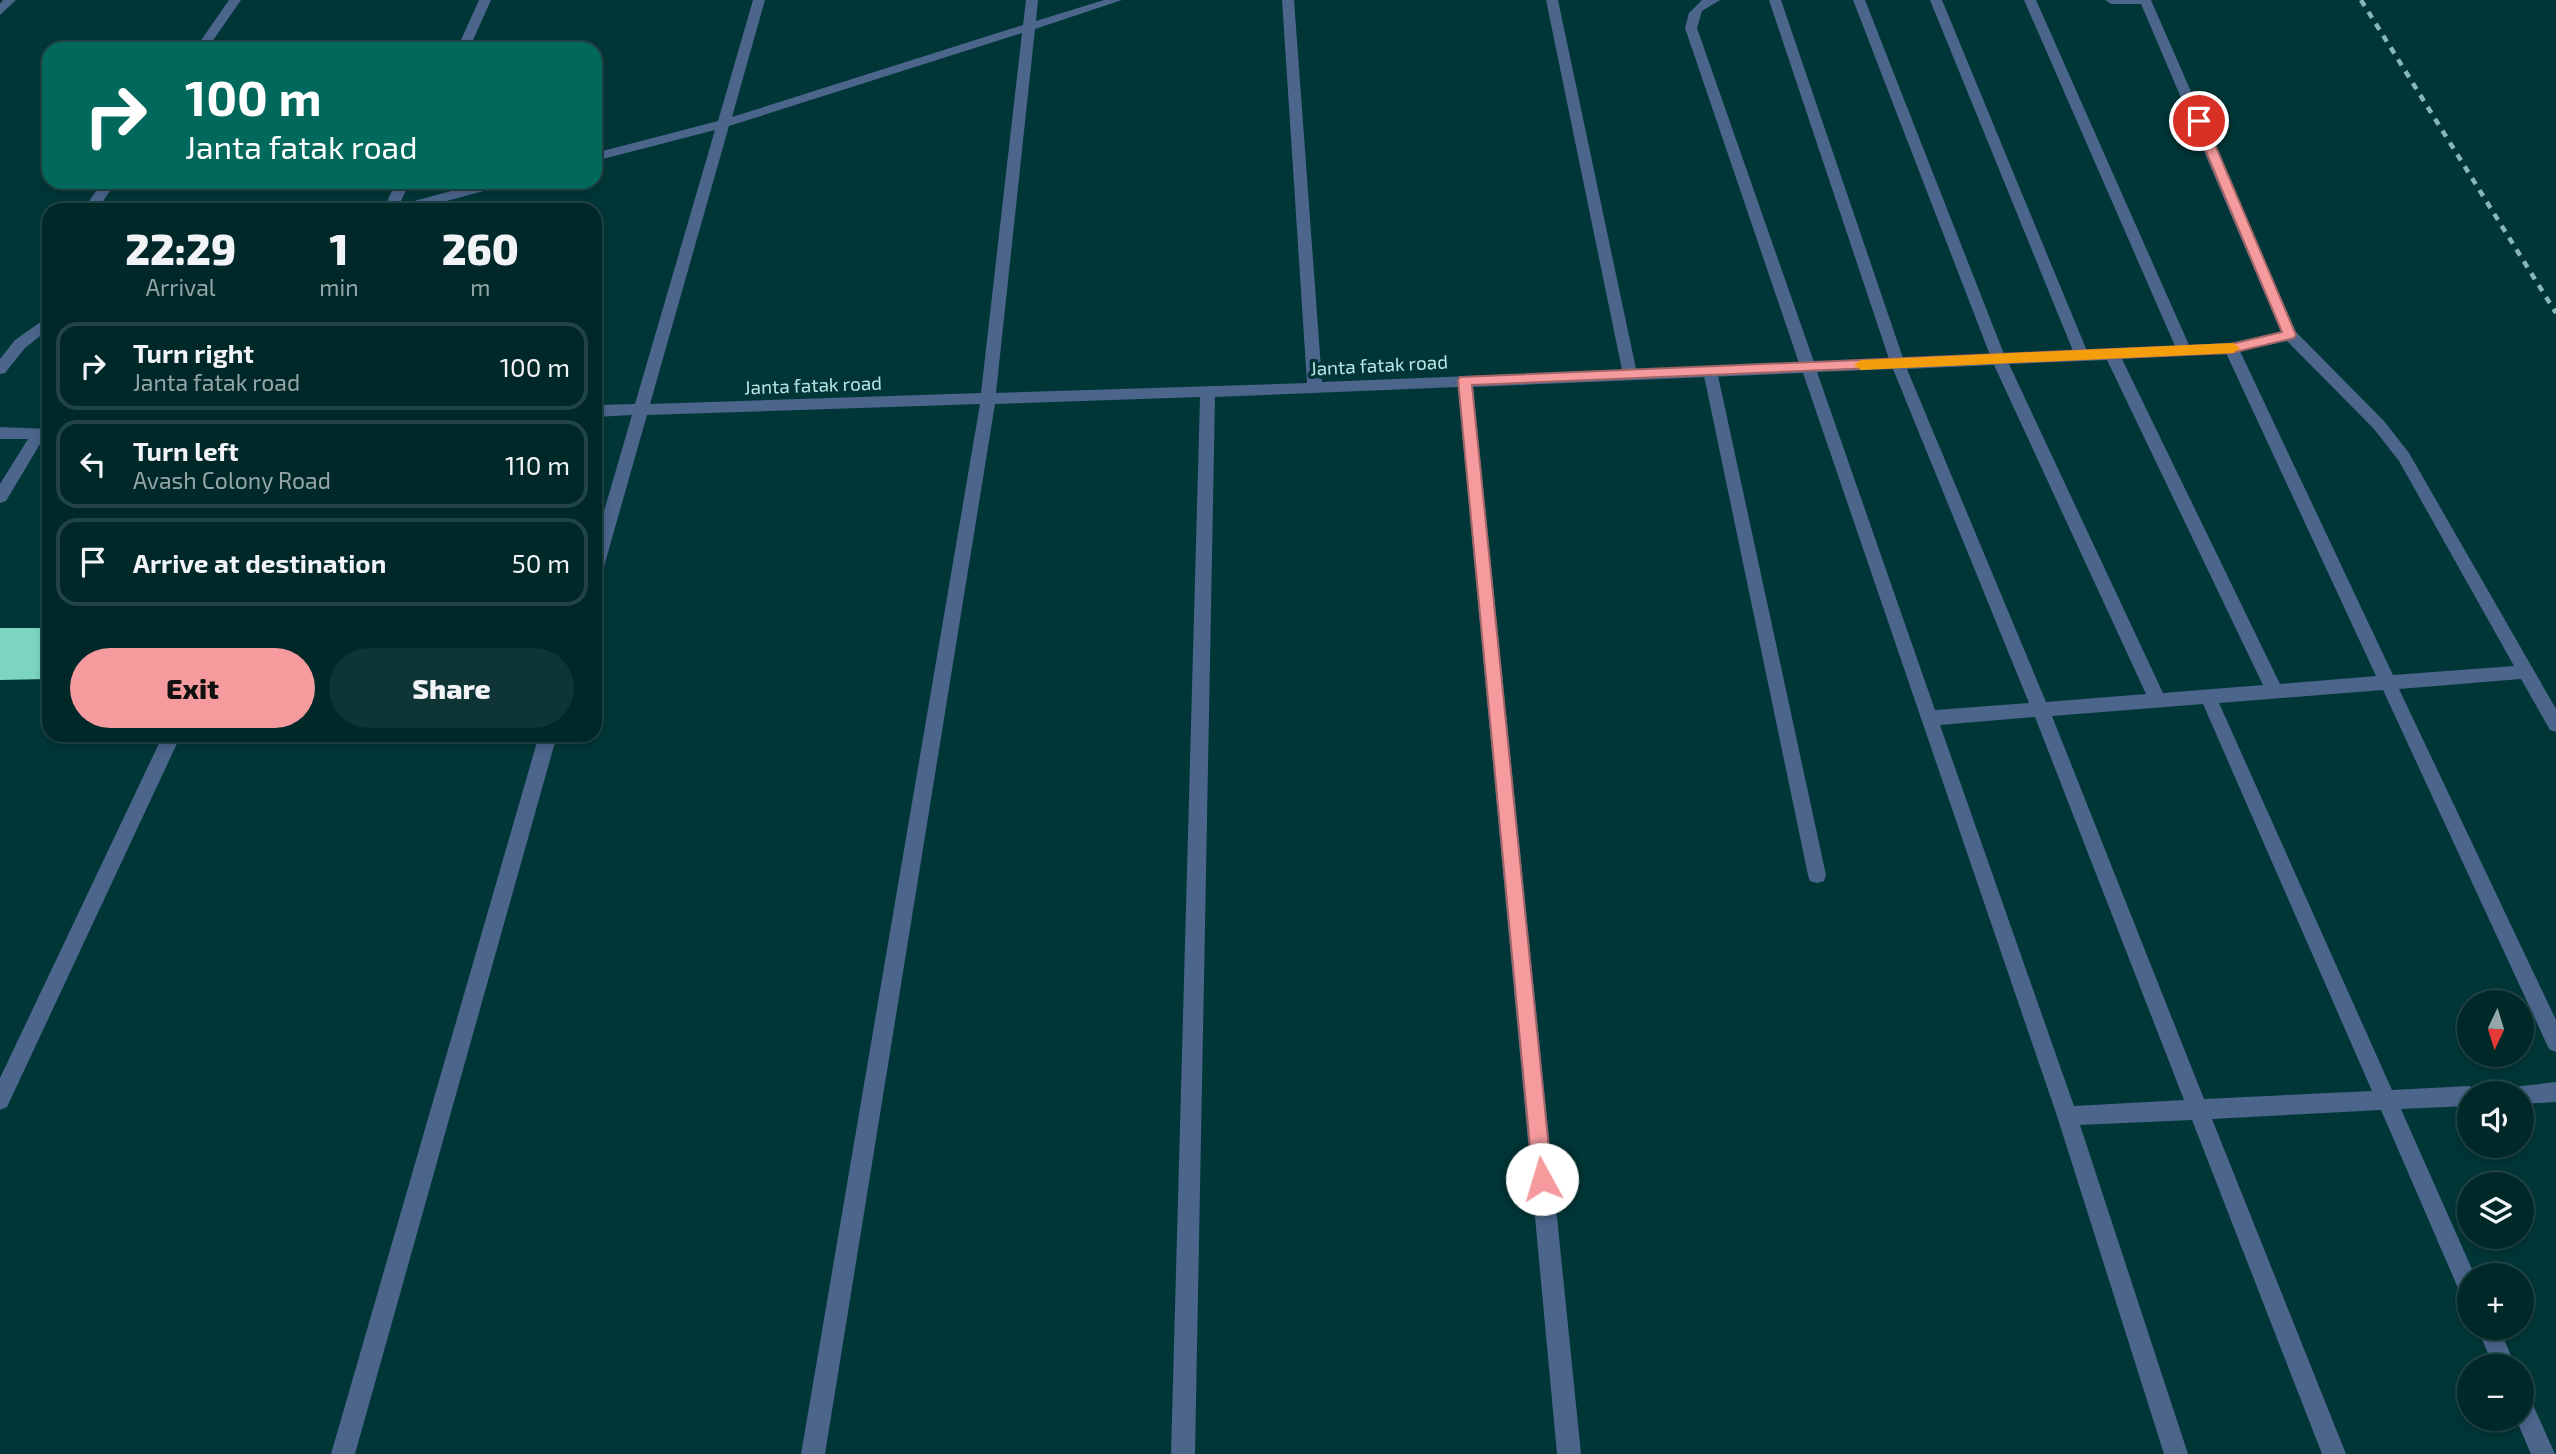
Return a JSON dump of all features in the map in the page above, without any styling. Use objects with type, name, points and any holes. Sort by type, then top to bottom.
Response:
[{"type":"street","points":[[0,11],[10,0]]},
{"type":"street","points":[[206,42],[235,0]]},
{"type":"street","points":[[466,42],[485,0]]},
{"type":"street","points":[[602,546],[759,0]]},
{"type":"street","points":[[813,1454],[988,399],[1032,0]]},
{"type":"street","points":[[602,155],[722,124],[1116,0]]},
{"type":"street","points":[[1288,0],[1315,388]]},
{"type":"street","points":[[1552,0],[1630,374]]},
{"type":"street","points":[[1714,0],[1702,3],[1693,13],[1691,28],[2067,1116],[2176,1454]]},
{"type":"street","points":[[1775,0],[1898,364],[2041,710],[2334,1454]]},
{"type":"street","points":[[1859,0],[1999,359],[2158,701]]},
{"type":"street","points":[[1936,0],[2082,356]]},
{"type":"street","points":[[2030,0],[2183,350]]},
{"type":"street","points":[[2111,0],[2145,1],[2290,335],[2379,425],[2404,457],[2556,726]]},
{"type":"street","points":[[422,203],[476,189]]},
{"type":"street","points":[[0,369],[20,344],[42,327]]},
{"type":"street","name":"Janta fatak road","points":[[602,411],[1315,388],[2082,356],[2231,348],[2290,335]]},
{"type":"street","points":[[2231,348],[2556,1042]]},
{"type":"street","points":[[2112,354],[2275,692]]},
{"type":"street","points":[[1710,370],[1817,875]]},
{"type":"street","points":[[1465,380],[1569,1454]]},
{"type":"street","points":[[1183,1454],[1208,390]]},
{"type":"street","points":[[0,433],[42,433]]},
{"type":"street","points":[[0,497],[42,436]]},
{"type":"street","points":[[1931,719],[2526,672]]},
{"type":"street","points":[[2208,697],[2458,1263]]},
{"type":"street","points":[[0,1100],[169,742]]},
{"type":"street","points":[[343,1454],[546,742]]},
{"type":"street","points":[[2534,1093],[2556,1092]]},
{"type":"street","points":[[2067,1116],[2457,1097]]},
{"type":"street","points":[[2533,1431],[2543,1454]]},
{"type":"building","points":[[0,628],[42,628],[42,679],[0,680]]},
{"type":"railway","points":[[2361,0],[2556,313]]},
{"type":"slow traffic","points":[[1861,365],[2233,348]]},
{"type":"route","points":[[1542,1179],[1465,380],[2231,348],[2290,335],[2199,121]]}]
